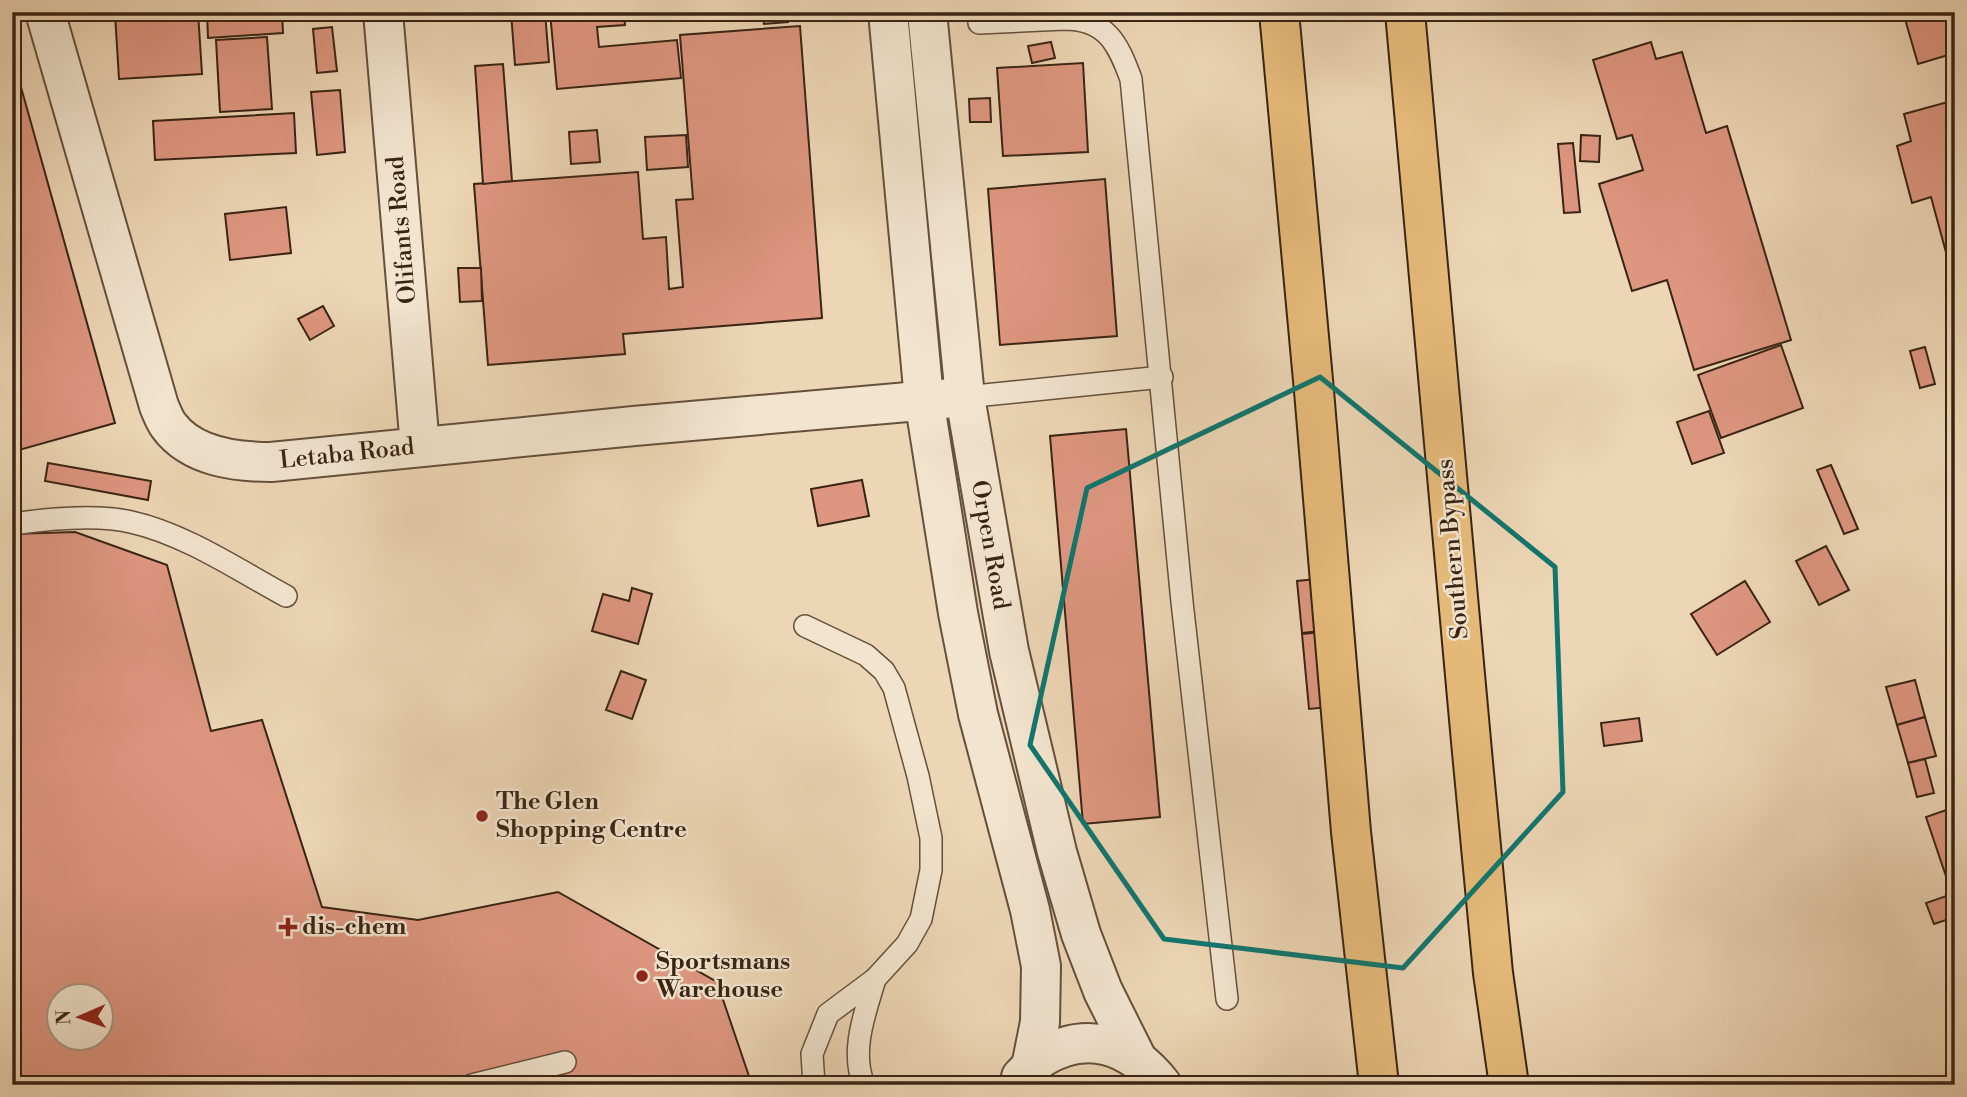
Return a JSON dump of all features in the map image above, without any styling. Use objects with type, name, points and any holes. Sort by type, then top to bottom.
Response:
[{"type":"highway","points":[[1279,12],[1351,832],[1379,1085]]},
{"type":"highway","name":"Southern Bypass","points":[[1405,12],[1493,973],[1509,1085]]},
{"type":"street","name":"Letaba Road","points":[[44,12],[159,407],[169,426],[183,440],[203,451],[239,462],[271,462],[965,397]]},
{"type":"street","name":"Olifants Road","points":[[383,12],[420,447]]},
{"type":"street","name":"Orpen Road","points":[[888,12],[924,399],[958,613],[976,701],[1030,910],[1041,966],[1040,1022],[1024,1076]]},
{"type":"street","name":"Orpen Road","points":[[927,12],[965,397],[1009,651],[1057,852],[1081,934],[1103,991],[1150,1072]]},
{"type":"street","points":[[1024,1076],[1040,1059],[1065,1046],[1094,1043],[1123,1050],[1150,1072]]},
{"type":"lane","points":[[979,23],[1044,17],[1077,19],[1101,29],[1111,37],[1121,52],[1131,79],[1182,602],[1227,999]]},
{"type":"lane","points":[[965,397],[1162,377]]},
{"type":"lane","points":[[12,524],[94,519],[128,521],[166,531],[286,596]]},
{"type":"lane","points":[[805,626],[866,655],[884,671],[894,688],[926,814],[931,870],[921,919],[907,944],[875,979],[828,1014],[813,1054],[814,1085]]},
{"type":"lane","points":[[864,1085],[858,1040],[875,979]]},
{"type":"lane","points":[[472,1085],[565,1062]]},
{"type":"highlighted area","points":[[1320,377],[1555,567],[1563,792],[1403,968],[1164,939],[1030,745],[1087,488]]},
{"type":"building","points":[[198,12],[202,74],[119,79],[115,14]]},
{"type":"building","points":[[207,12],[282,12],[283,33],[208,38]]},
{"type":"building","points":[[511,12],[545,12],[549,62],[515,65]]},
{"type":"building","points":[[550,12],[624,12],[625,25],[597,27],[599,47],[677,40],[681,78],[557,89]]},
{"type":"building","points":[[763,12],[787,12],[788,22],[764,24]]},
{"type":"building","points":[[1903,12],[1955,12],[1955,53],[1918,64]]},
{"type":"building","points":[[800,26],[822,318],[623,334],[625,354],[488,365],[474,184],[638,172],[643,239],[666,237],[669,289],[683,287],[676,200],[693,199],[680,35]]},
{"type":"building","points":[[332,27],[337,71],[317,73],[313,29]]},
{"type":"building","points":[[267,37],[272,109],[220,112],[216,40]]},
{"type":"building","points":[[1051,42],[1055,58],[1032,63],[1028,46]]},
{"type":"building","points":[[1651,42],[1656,59],[1682,52],[1706,133],[1727,126],[1791,340],[1694,370],[1667,280],[1632,291],[1599,184],[1643,170],[1632,135],[1617,139],[1593,60]]},
{"type":"building","points":[[12,55],[115,423],[12,452]]},
{"type":"building","points":[[1083,63],[1088,152],[1003,156],[997,68]]},
{"type":"building","points":[[503,64],[512,181],[483,184],[475,66]]},
{"type":"building","points":[[340,90],[345,152],[317,155],[311,92]]},
{"type":"building","points":[[990,98],[991,122],[970,122],[969,99]]},
{"type":"building","points":[[1955,100],[1955,254],[1947,256],[1931,197],[1912,203],[1897,146],[1911,141],[1904,114]]},
{"type":"building","points":[[294,113],[296,153],[155,160],[153,121]]},
{"type":"building","points":[[597,130],[600,162],[571,164],[569,132]]},
{"type":"building","points":[[686,135],[688,167],[647,170],[645,137]]},
{"type":"building","points":[[1581,135],[1600,136],[1599,162],[1580,161]]},
{"type":"building","points":[[1573,143],[1580,212],[1564,213],[1558,144]]},
{"type":"building","points":[[1105,179],[1117,336],[1000,345],[988,189]]},
{"type":"building","points":[[286,207],[291,253],[230,260],[225,214]]},
{"type":"building","points":[[458,268],[481,268],[482,301],[460,302]]},
{"type":"building","points":[[323,306],[334,326],[310,340],[298,319]]},
{"type":"building","points":[[1781,345],[1803,408],[1721,438],[1698,375]]},
{"type":"building","points":[[1925,347],[1935,384],[1920,388],[1910,351]]},
{"type":"building","points":[[1709,411],[1724,453],[1692,464],[1677,422]]},
{"type":"building","points":[[1126,429],[1160,817],[1083,824],[1050,436]]},
{"type":"building","points":[[48,463],[151,481],[148,500],[45,481]]},
{"type":"building","points":[[1831,465],[1858,529],[1844,534],[1817,470]]},
{"type":"building","points":[[862,480],[869,516],[818,526],[811,489]]},
{"type":"building","points":[[75,532],[167,565],[211,731],[262,720],[322,907],[418,920],[558,892],[717,982],[752,1085],[12,1085],[12,534]]},
{"type":"building","points":[[1826,546],[1849,590],[1819,605],[1796,561]]},
{"type":"building","points":[[1316,579],[1321,631],[1302,633],[1297,581]]},
{"type":"building","points":[[1745,581],[1770,622],[1717,655],[1691,614]]},
{"type":"building","points":[[632,588],[652,594],[638,644],[592,631],[603,594],[629,601]]},
{"type":"building","points":[[1322,632],[1329,707],[1309,709],[1302,634]]},
{"type":"building","points":[[621,671],[646,680],[632,719],[606,710]]},
{"type":"building","points":[[1915,680],[1925,717],[1897,725],[1886,687]]},
{"type":"building","points":[[1925,717],[1936,756],[1908,763],[1897,725]]},
{"type":"building","points":[[1639,718],[1642,741],[1604,746],[1601,723]]},
{"type":"building","points":[[1925,759],[1934,793],[1917,797],[1908,763]]},
{"type":"building","points":[[1955,807],[1955,893],[1952,894],[1926,817]]},
{"type":"building","points":[[1952,894],[1955,917],[1934,924],[1926,903]]},
{"type":"place","name":"The Glen Shopping Centre","points":[[482,816]]},
{"type":"place","name":"dis-chem","points":[[288,927]]},
{"type":"place","name":"Sportsmans Warehouse","points":[[642,976]]}]
